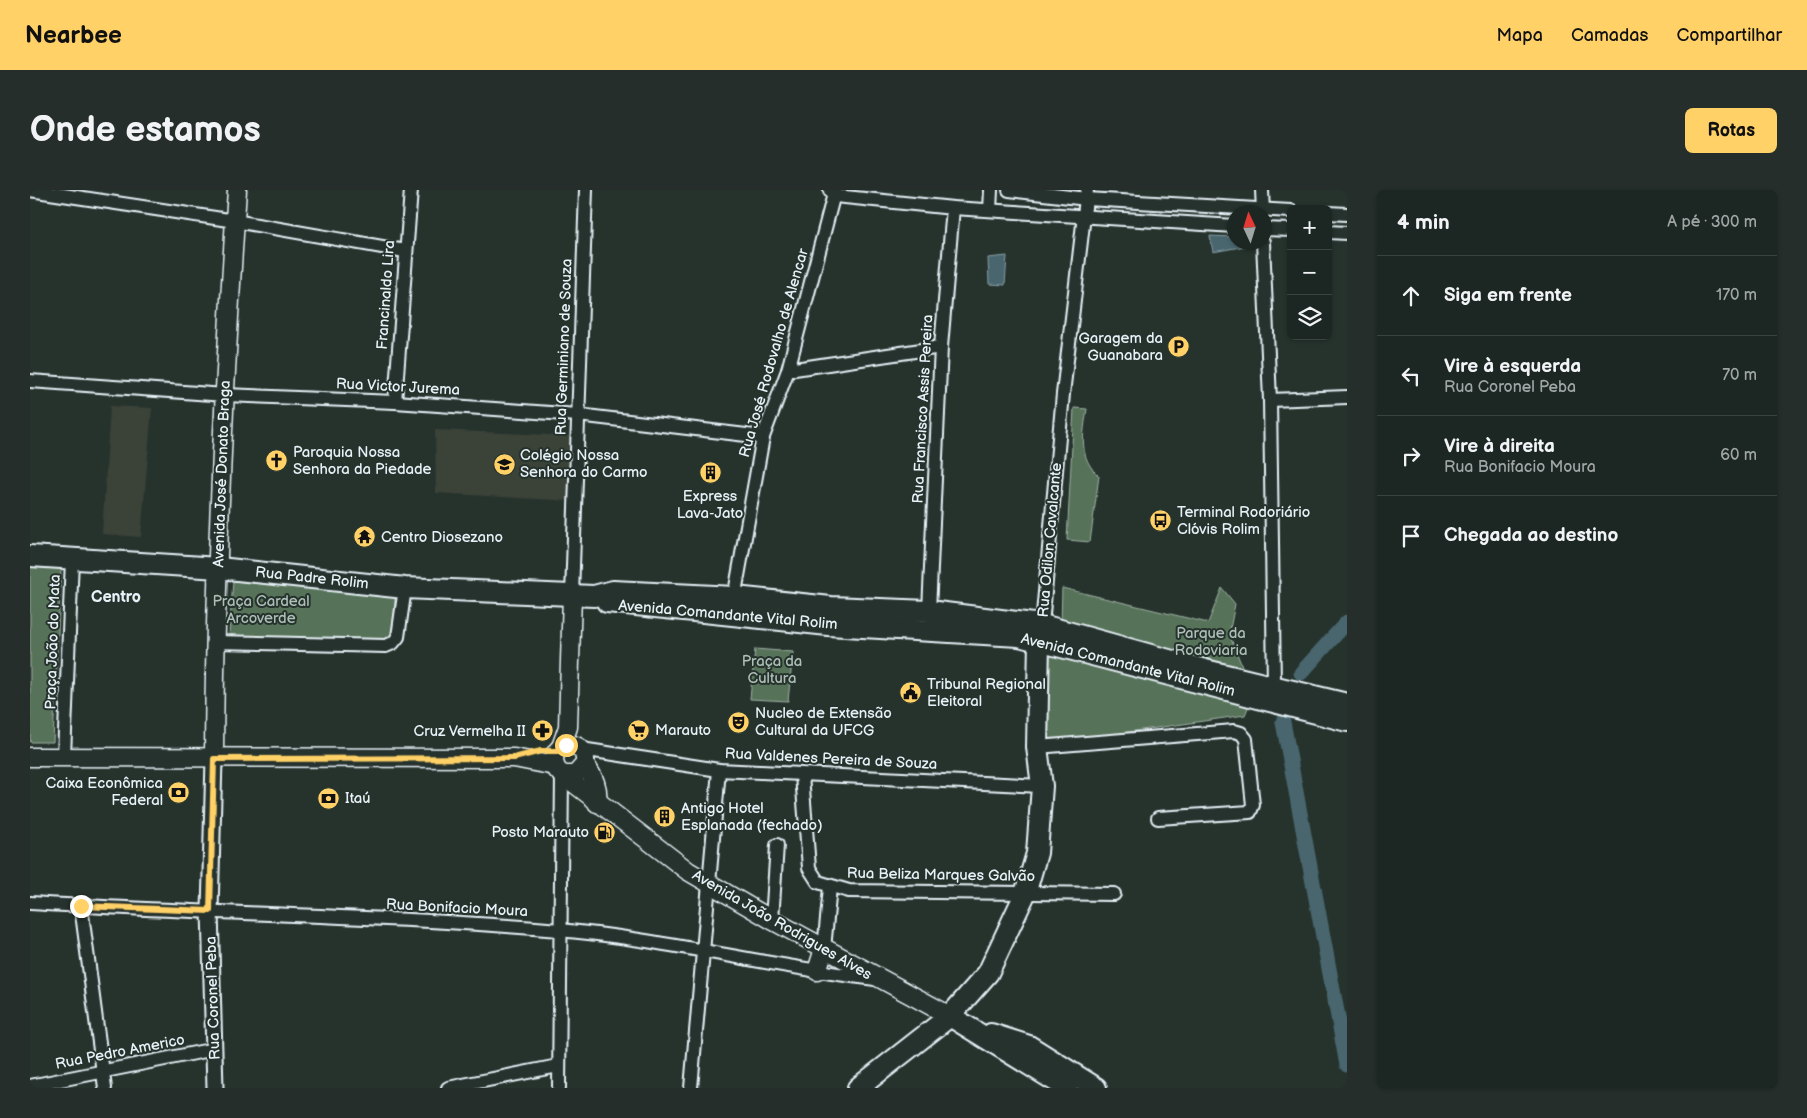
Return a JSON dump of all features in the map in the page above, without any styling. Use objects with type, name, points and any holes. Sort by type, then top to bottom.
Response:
[{"type":"main road","name":"Avenida José Donato Braga","points":[[214,759],[215,642],[225,395],[237,190]]},
{"type":"main road","name":"Rua Padre Rolim","points":[[30,556],[219,568],[405,588],[594,596]]},
{"type":"main road","name":"Avenida Comandante Vital Rolim","points":[[594,596],[613,591],[733,606],[828,625],[1019,636],[1040,633],[1347,720]]},
{"type":"main road","name":"Avenida João Rodrigues Alves","points":[[572,595],[568,727],[570,759],[595,780],[598,790],[597,803],[709,884],[879,979],[977,1031],[1004,1051],[1067,1088]]},
{"type":"main road","name":"Avenida Comandante Vital Rolim","points":[[733,606],[832,607],[929,612],[1040,633],[1347,704]]},
{"type":"main road","name":"Rua Odilon Cavalcante","points":[[862,1087],[950,1016],[988,973],[1025,894],[1037,853],[1042,786],[1037,747],[1040,633]]},
{"type":"main road","points":[[30,757],[214,759],[514,758],[541,751],[570,759]]},
{"type":"main road","points":[[816,971],[824,948]]},
{"type":"main road","name":"Avenida João Rodrigues Alves","points":[[977,1031],[1005,1037],[1028,1046],[1096,1088]]},
{"type":"street","points":[[30,190],[235,221],[405,251]]},
{"type":"street","name":"Francinaldo Lira","points":[[395,402],[411,190]]},
{"type":"street","name":"Rua Germiniano de Souza","points":[[572,595],[586,190]]},
{"type":"street","points":[[990,210],[991,190]]},
{"type":"street","points":[[1009,190],[1227,208]]},
{"type":"street","points":[[1262,190],[1263,205]]},
{"type":"street","points":[[833,192],[953,208],[1227,225]]},
{"type":"street","name":"Rua José Rodovalho de Alencar","points":[[733,606],[763,437],[788,370],[833,192]]},
{"type":"street","name":"Rua Odilon Cavalcante","points":[[1040,633],[1063,394],[1087,195]]},
{"type":"street","name":"Rua Francisco Assis Pereira","points":[[929,612],[941,347],[953,208]]},
{"type":"street","points":[[1272,211],[1287,211]]},
{"type":"street","points":[[1332,213],[1347,214]]},
{"type":"street","points":[[1272,229],[1287,230]]},
{"type":"street","points":[[1332,232],[1347,233]]},
{"type":"street","points":[[1262,250],[1270,400],[1274,686]]},
{"type":"street","points":[[788,370],[941,347]]},
{"type":"street","name":"Rua Victor Jurema","points":[[30,381],[225,395],[395,402],[578,415],[763,437]]},
{"type":"street","points":[[1270,400],[1347,397]]},
{"type":"street","name":"Praça João do Mata","points":[[64,756],[72,559]]},
{"type":"street","points":[[215,642],[386,646],[393,643],[398,637],[405,588]]},
{"type":"street","points":[[1037,747],[1234,731],[1241,732],[1246,739],[1253,805],[1250,812],[1158,818]]},
{"type":"street","name":"Rua Valdenes Pereira de Souza","points":[[570,759],[618,756],[719,770],[1042,786]]},
{"type":"street","name":"Rua Coronel Peba","points":[[214,759],[210,911],[215,1088]]},
{"type":"street","points":[[559,1088],[560,930],[570,759]]},
{"type":"street","points":[[691,1088],[719,770]]},
{"type":"street","name":"Rua Beliza Marques Galvão","points":[[802,775],[809,868],[818,882],[830,887],[849,891],[1114,894]]},
{"type":"street","points":[[772,920],[777,845]]},
{"type":"street","points":[[824,948],[830,887]]},
{"type":"street","name":"Rua Bonifacio Moura","points":[[30,903],[560,930],[704,949],[816,971],[879,979]]},
{"type":"street","points":[[81,906],[105,1088]]},
{"type":"street","name":"Rua Pedro Americo","points":[[30,1086],[215,1050]]},
{"type":"street","points":[[448,1088],[558,1066]]},
{"type":"shaded area","points":[[110,406],[152,408],[141,537],[102,534]]},
{"type":"shaded area","name":"Colégio Nossa Senhora do Carmo","points":[[435,430],[574,436],[572,501],[436,493]]},
{"type":"green space","points":[[1074,408],[1087,409],[1084,427],[1085,453],[1092,469],[1099,476],[1090,542],[1067,540]]},
{"type":"green space","points":[[30,567],[61,568],[53,742],[30,742]]},
{"type":"green space","name":"Praça Cardeal Arcoverde","points":[[233,581],[395,596],[393,641],[229,635]]},
{"type":"green space","name":"Parque da Rodoviaria","points":[[1062,588],[1208,623],[1222,588],[1235,604],[1229,634],[1244,671],[1061,625]]},
{"type":"green space","name":"Praça da Cultura","points":[[755,649],[793,652],[788,701],[750,699]]},
{"type":"green space","points":[[1050,653],[1249,705],[1245,715],[1045,744]]},
{"type":"water","points":[[1210,236],[1227,237],[1227,249],[1213,252]]},
{"type":"water","points":[[1007,256],[1005,285],[989,284],[988,258]]},
{"type":"waterway","points":[[1301,673],[1347,622]]},
{"type":"waterway","points":[[1283,722],[1347,1065]]},
{"type":"place","name":"Garagem da Guanabara","points":[[1179,347]]},
{"type":"place","name":"Paroquia Nossa Senhora da Piedade","points":[[277,461]]},
{"type":"place","name":"Colégio Nossa Senhora do Carmo","points":[[504,464]]},
{"type":"place","name":"Express Lava-Jato","points":[[710,473]]},
{"type":"place","name":"Terminal Rodoriário Clóvis Rolim","points":[[1161,521]]},
{"type":"place","name":"Centro Diosezano","points":[[365,537]]},
{"type":"place","name":"Tribunal Regional Eleitoral","points":[[911,693]]},
{"type":"place","name":"Nucleo de Extensão Cultural da UFCG","points":[[739,722]]},
{"type":"place","name":"Marauto","points":[[639,730]]},
{"type":"place","name":"Cruz Vermelha II","points":[[542,731]]},
{"type":"place","name":"Caixa Econômica Federal","points":[[179,792]]},
{"type":"place","name":"Itaú","points":[[329,798]]},
{"type":"place","name":"Antigo Hotel Esplanada (fechado)","points":[[665,817]]},
{"type":"place","name":"Posto Marauto","points":[[605,832]]},
{"type":"district","name":"Centro","points":[[116,597]]},
{"type":"route","points":[[81,906],[210,911],[214,759],[514,758],[541,751],[557,751],[566,745]]}]
